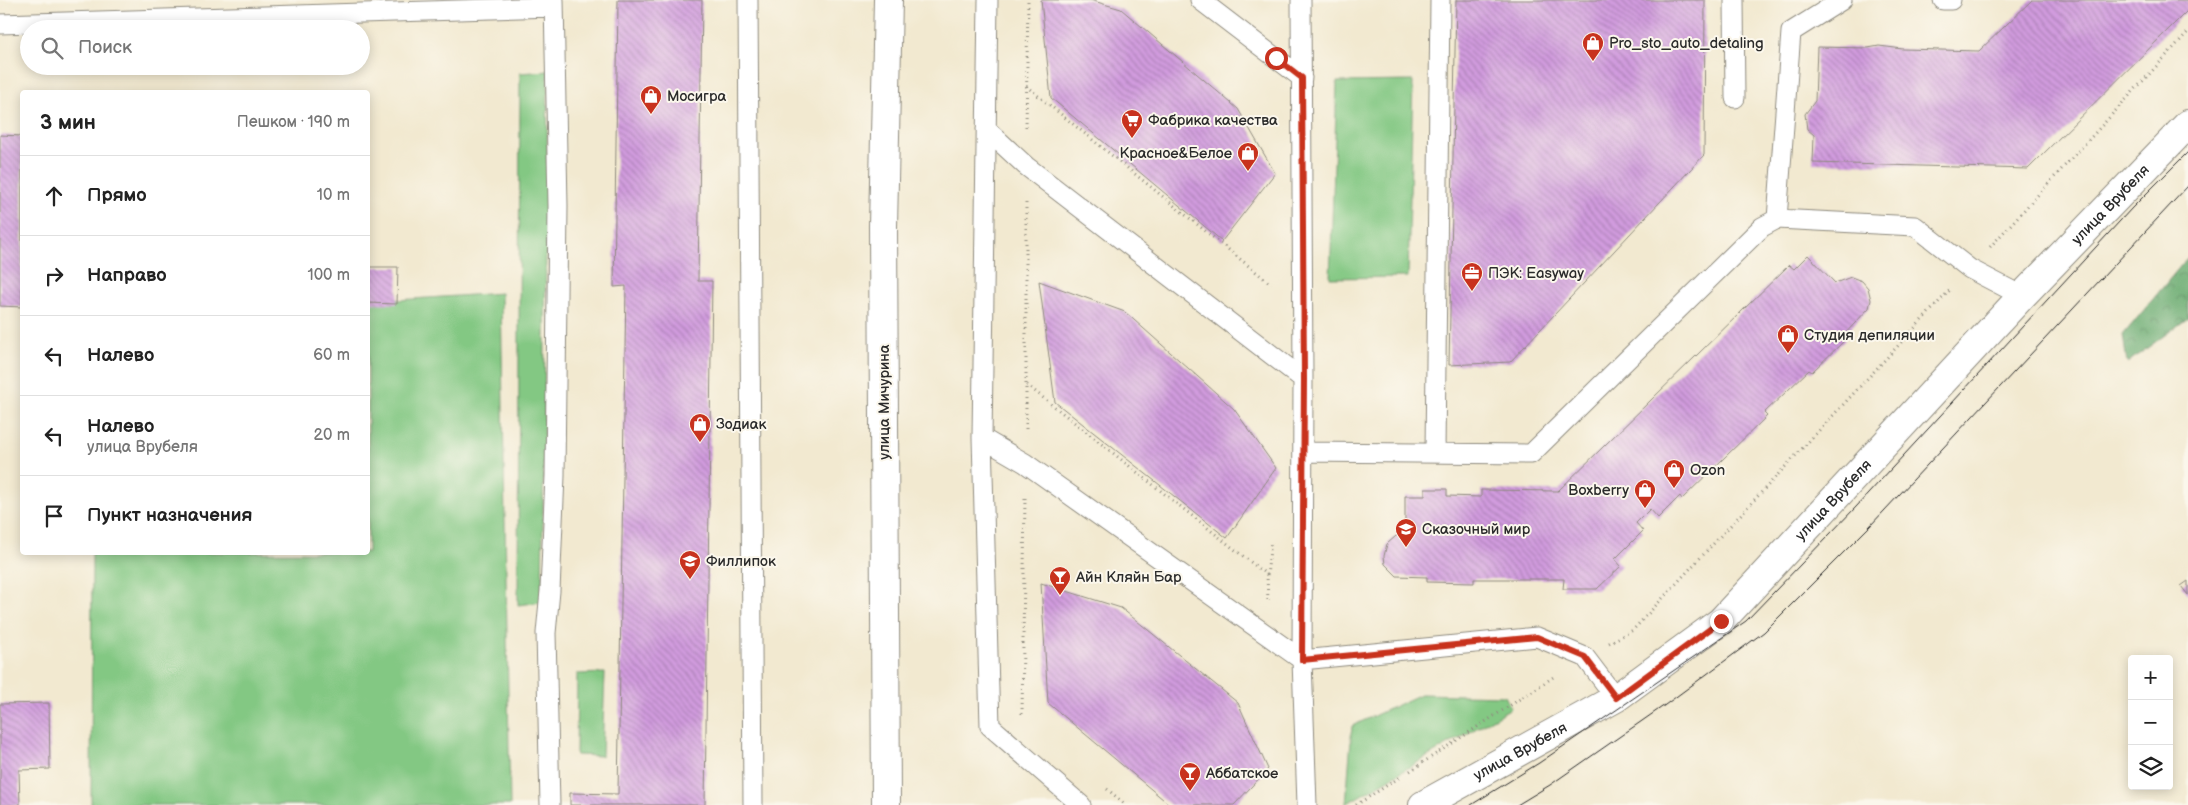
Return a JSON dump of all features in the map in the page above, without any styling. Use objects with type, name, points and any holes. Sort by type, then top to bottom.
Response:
[{"type":"street","name":"улица Мичурина","points":[[886,805],[882,226],[888,0]]},
{"type":"street","name":"улица Врубеля","points":[[1423,805],[1616,698],[1721,621],[2022,296],[2188,124]]},
{"type":"lane","points":[[748,0],[753,805]]},
{"type":"lane","points":[[988,0],[982,438],[990,726],[1081,805]]},
{"type":"lane","points":[[1200,0],[1302,78]]},
{"type":"lane","points":[[1301,0],[1304,379],[1302,660],[1307,805]]},
{"type":"lane","points":[[1435,452],[1440,0]]},
{"type":"lane","points":[[1734,0],[1735,98]]},
{"type":"lane","points":[[1777,220],[1791,32],[1842,0]]},
{"type":"lane","points":[[1943,0],[1951,0]]},
{"type":"lane","points":[[106,20],[554,3],[558,206],[555,476],[550,591],[546,633],[550,805]]},
{"type":"lane","points":[[0,24],[20,23]]},
{"type":"lane","points":[[986,129],[1026,166],[1304,379]]},
{"type":"lane","points":[[1303,452],[1531,454],[1762,227],[1777,220],[1915,226],[1970,269],[2022,296]]},
{"type":"lane","points":[[982,438],[1025,463],[1302,660],[1537,637],[1585,657],[1616,698]]},
{"type":"path","points":[[1022,718],[1028,0]]},
{"type":"path","points":[[1356,805],[1585,657],[1632,630],[1970,269],[2188,32]]},
{"type":"path","points":[[1026,86],[1271,284]]},
{"type":"path","points":[[1026,385],[1267,576]]},
{"type":"path","points":[[1104,786],[1126,805]]},
{"type":"green space","points":[[548,71],[542,602],[518,605],[520,73]]},
{"type":"green space","points":[[1413,81],[1408,277],[1330,278],[1337,82]]},
{"type":"green space","points":[[2188,257],[2188,318],[2127,363],[2123,335]]},
{"type":"green space","points":[[501,293],[510,805],[91,805],[92,555],[370,555],[370,302]]},
{"type":"green space","points":[[605,673],[602,756],[576,755],[577,674]]},
{"type":"green space","points":[[1421,694],[1505,696],[1511,708],[1346,804],[1352,726]]},
{"type":"building","points":[[618,0],[702,0],[698,281],[712,281],[705,805],[570,805],[570,793],[618,794],[626,286],[614,287]]},
{"type":"building","points":[[1041,0],[1090,0],[1121,9],[1238,109],[1275,173],[1222,241],[1051,98]]},
{"type":"building","points":[[1456,0],[1705,0],[1704,155],[1510,362],[1449,365]]},
{"type":"building","points":[[2032,0],[2188,0],[2188,10],[2028,169],[1813,163],[1814,135],[1807,129],[1805,114],[1815,101],[1817,47],[1868,48],[1879,46],[1903,49],[1979,51]]},
{"type":"building","points":[[0,135],[20,136],[20,307],[0,306]]},
{"type":"building","points":[[1808,255],[1835,283],[1851,277],[1862,281],[1868,288],[1871,300],[1869,308],[1842,337],[1845,340],[1812,372],[1809,370],[1764,413],[1767,416],[1682,499],[1680,496],[1658,518],[1650,509],[1636,523],[1643,531],[1615,559],[1621,566],[1597,589],[1563,589],[1564,579],[1474,579],[1474,583],[1427,582],[1427,577],[1397,576],[1385,564],[1384,556],[1387,544],[1396,536],[1405,534],[1405,496],[1425,496],[1425,489],[1447,489],[1447,496],[1481,497],[1481,490],[1558,491],[1789,265],[1794,269]]},
{"type":"building","points":[[370,267],[398,267],[397,304],[370,303]]},
{"type":"building","points":[[1039,281],[1125,312],[1234,409],[1276,468],[1227,538],[1055,402]]},
{"type":"building","points":[[2188,581],[2188,595],[2181,586]]},
{"type":"building","points":[[1041,583],[1121,608],[1238,703],[1268,769],[1234,805],[1170,805],[1048,703]]},
{"type":"building","points":[[49,703],[50,769],[19,770],[20,805],[0,805],[0,704]]},
{"type":"tram line","points":[[1471,805],[1539,763],[1746,621],[1856,507],[2132,208],[2188,152]]},
{"type":"tram line","points":[[1517,805],[1550,785],[1665,705],[1764,632],[1870,526],[2188,186]]},
{"type":"place","name":"Pro_sto_auto_detaling","points":[[1593,62]]},
{"type":"place","name":"Мосигра","points":[[651,115]]},
{"type":"place","name":"Фабрика качества","points":[[1132,139]]},
{"type":"place","name":"Красное&Белое","points":[[1248,172]]},
{"type":"place","name":"ПЭК: Easyway","points":[[1472,292]]},
{"type":"place","name":"Студия депиляции","points":[[1788,354]]},
{"type":"place","name":"Зодиак","points":[[700,443]]},
{"type":"place","name":"Ozon","points":[[1674,489]]},
{"type":"place","name":"Boxberry","points":[[1645,509]]},
{"type":"place","name":"Сказочный мир","points":[[1406,548]]},
{"type":"place","name":"Филлипок","points":[[690,580]]},
{"type":"place","name":"Айн Кляйн Бар","points":[[1060,596]]},
{"type":"place","name":"Аббатское","points":[[1190,792]]},
{"type":"route","points":[[1276,58],[1302,78],[1304,379],[1302,660],[1537,637],[1585,657],[1616,698],[1721,621]]}]
